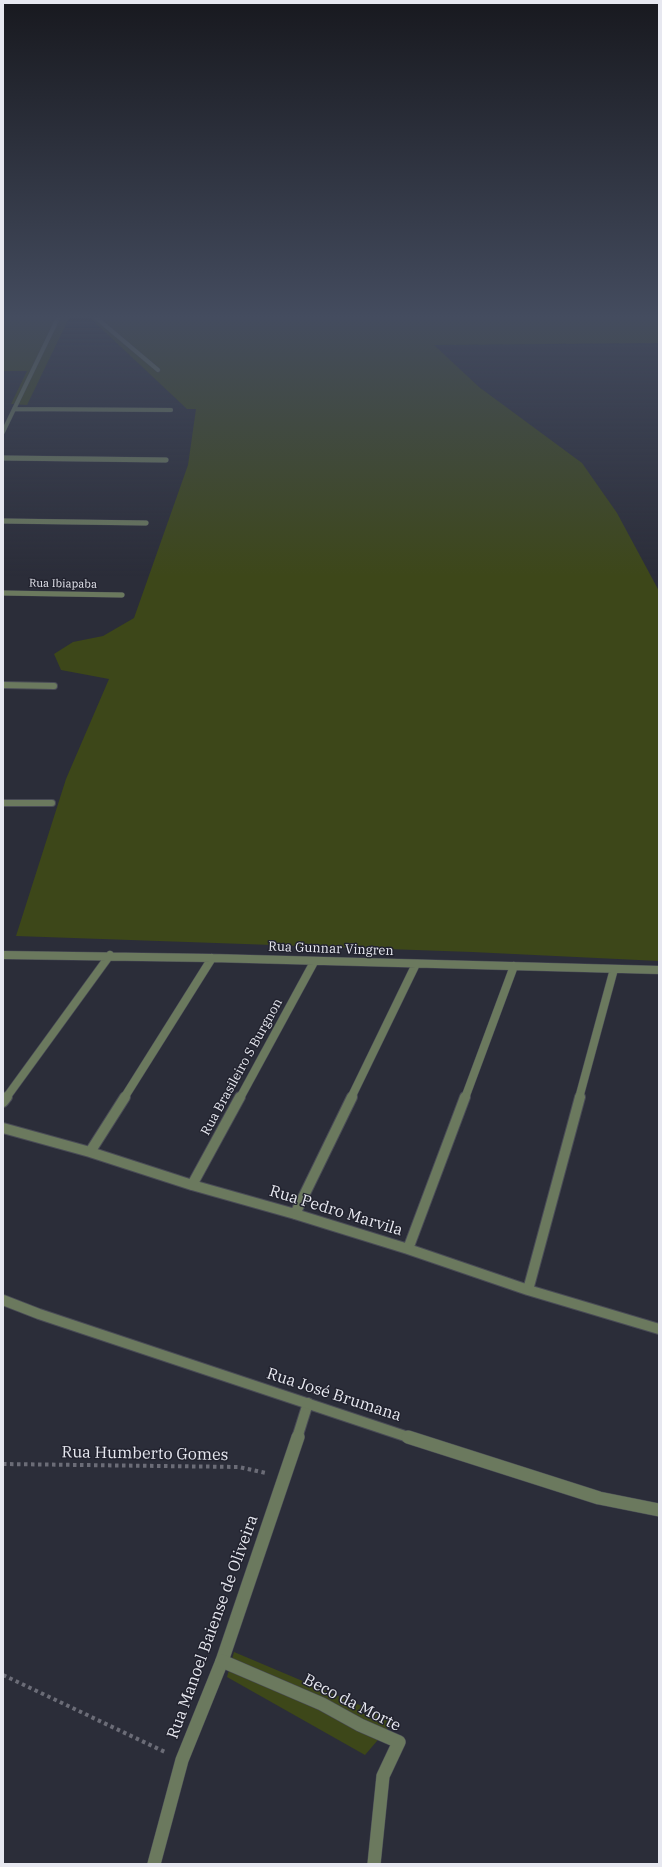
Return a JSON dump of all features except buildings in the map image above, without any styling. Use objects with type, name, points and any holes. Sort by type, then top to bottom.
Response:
[{"type":"street","points":[[3,432],[17,403]]},
{"type":"street","points":[[14,409],[171,410]]},
{"type":"street","points":[[3,458],[166,460]]},
{"type":"street","points":[[3,521],[146,523]]},
{"type":"street","name":"Rua Ibiapaba","points":[[3,593],[122,595]]},
{"type":"street","points":[[3,685],[54,686]]},
{"type":"street","points":[[3,803],[52,803]]},
{"type":"street","name":"Rua Gunnar Vingren","points":[[4,956],[212,958],[314,962],[659,970]]},
{"type":"street","points":[[3,1102],[110,956]]},
{"type":"street","points":[[90,1152],[212,958]]},
{"type":"street","name":"Rua Brasileiro S Burgnon","points":[[192,1185],[314,962]]},
{"type":"street","points":[[294,1214],[416,964]]},
{"type":"street","points":[[408,1249],[514,966]]},
{"type":"street","points":[[528,1290],[614,969]]},
{"type":"street","name":"Rua Pedro Marvila","points":[[3,1128],[90,1152],[192,1185],[294,1214],[408,1249],[528,1290],[659,1329]]},
{"type":"street","name":"Rua José Brumana","points":[[3,1300],[39,1314],[457,1453],[599,1498],[659,1510]]},
{"type":"street","name":"Rua Manoel Baiense de Oliveira","points":[[154,1864],[182,1760],[222,1661],[285,1478],[308,1403]]},
{"type":"street","name":"Beco da Morte","points":[[222,1661],[322,1704],[360,1725],[399,1742],[383,1776],[374,1864]]},
{"type":"path","name":"Rua Humberto Gomes","points":[[3,1464],[239,1467],[285,1478]]},
{"type":"path","points":[[3,1675],[182,1760]]},
{"type":"green space","points":[[11,403],[28,403],[27,405]]},
{"type":"green space","points":[[181,403],[501,403],[582,463],[617,513],[659,591],[659,961],[472,952],[16,936],[66,779],[109,679],[61,670],[54,654],[73,642],[103,636],[134,618],[188,465],[196,409],[187,409]]},
{"type":"green space","points":[[234,1652],[395,1720],[365,1755],[227,1677]]}]
